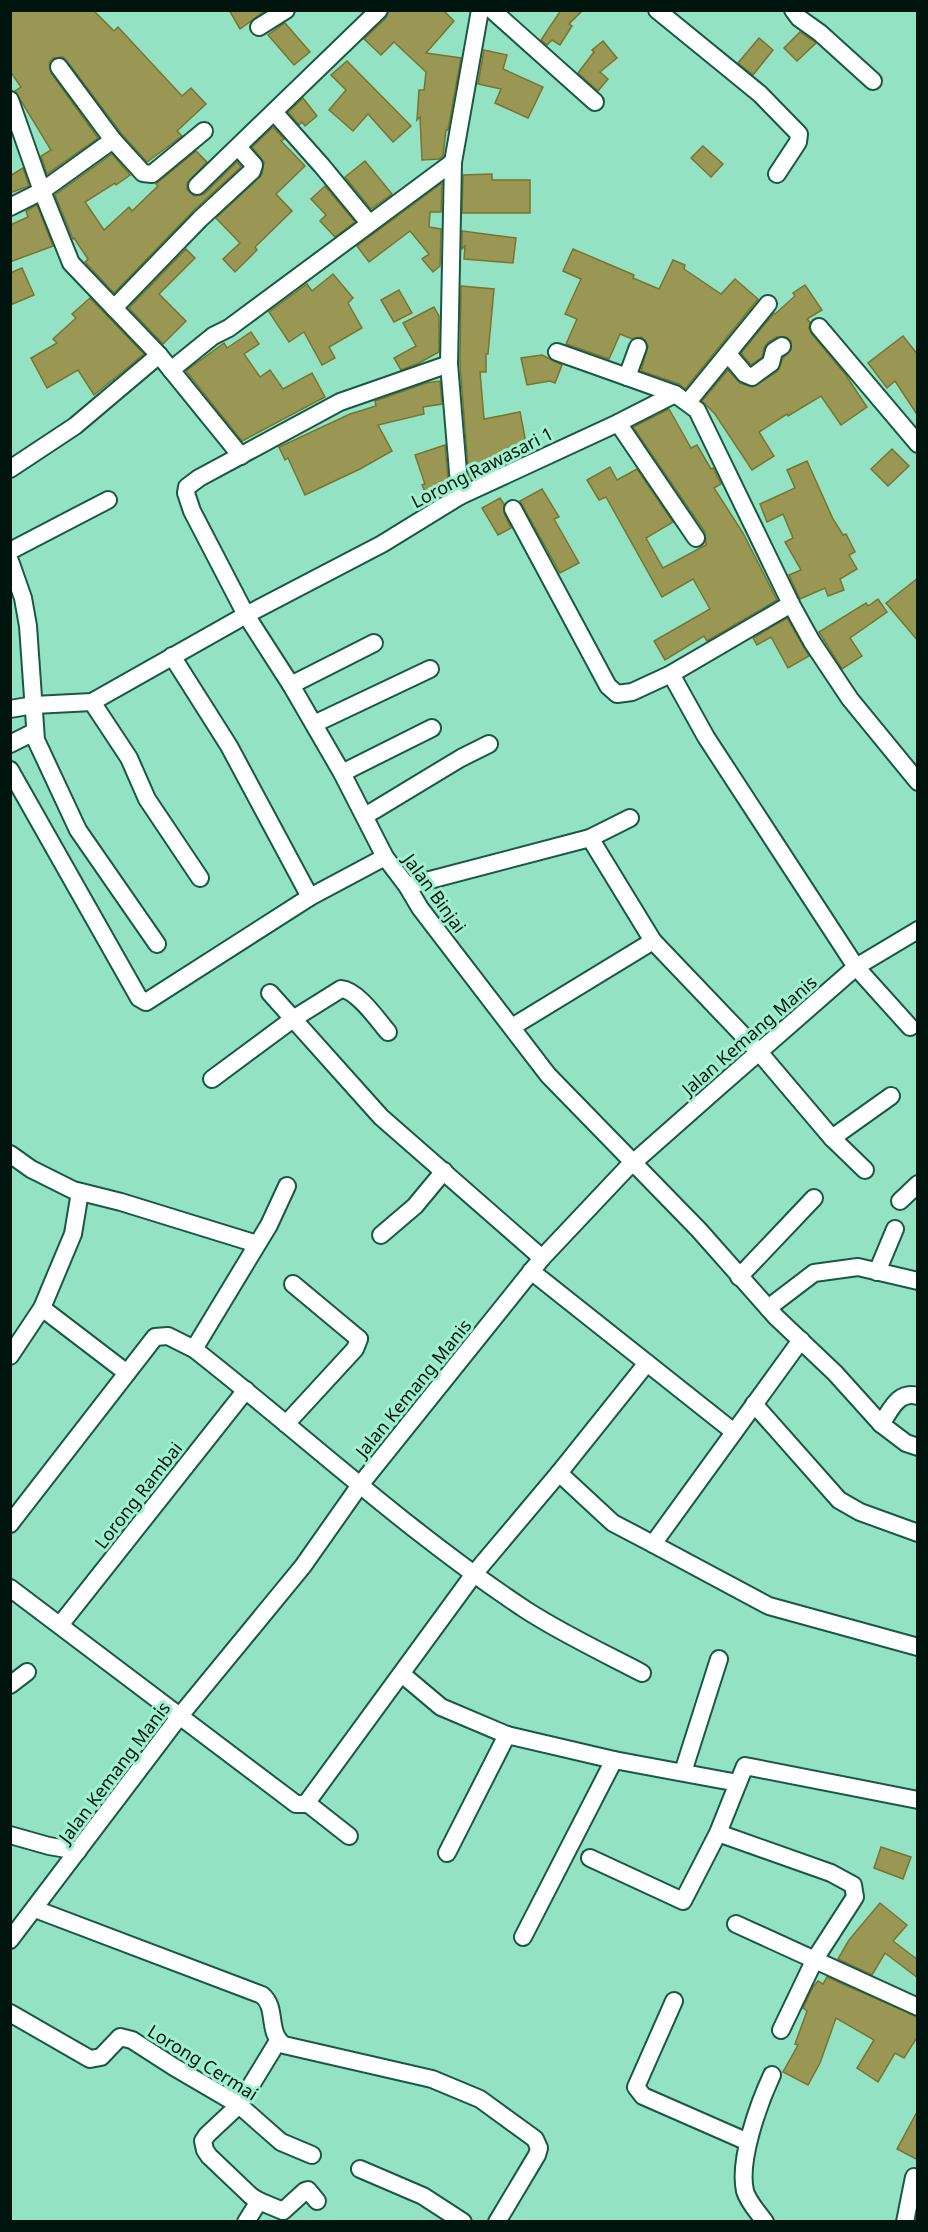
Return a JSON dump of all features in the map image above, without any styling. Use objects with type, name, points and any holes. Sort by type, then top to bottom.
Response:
[{"type":"street","points":[[259,27],[285,10]]},
{"type":"street","points":[[197,186],[379,10]]},
{"type":"street","points":[[460,496],[449,364],[453,162],[480,10]]},
{"type":"street","points":[[492,10],[595,102]]},
{"type":"street","points":[[793,10],[799,18],[820,33],[873,81]]},
{"type":"street","points":[[663,16],[760,94],[799,134],[798,142],[777,174]]},
{"type":"street","points":[[59,67],[113,140],[147,175],[152,174],[204,131]]},
{"type":"street","points":[[10,100],[42,191],[71,263],[159,355],[241,456],[340,402],[449,364]]},
{"type":"street","points":[[274,112],[369,223]]},
{"type":"street","points":[[10,207],[42,191],[113,140]]},
{"type":"street","points":[[114,308],[200,219],[252,171],[254,165],[238,147]]},
{"type":"street","points":[[171,370],[213,336],[229,327],[453,162]]},
{"type":"street","points":[[682,398],[728,354],[768,304]]},
{"type":"street","points":[[819,327],[918,444]]},
{"type":"street","points":[[728,354],[745,374],[752,377],[771,363],[774,351],[782,346]]},
{"type":"street","points":[[627,377],[638,347]]},
{"type":"street","points":[[557,352],[682,398],[697,411],[791,604],[812,642],[850,699],[918,782]]},
{"type":"street","points":[[10,469],[75,426],[159,355]]},
{"type":"street","name":"Lorong Rawasari 1","points":[[92,702],[246,615],[382,544],[460,496],[618,423],[682,398]]},
{"type":"street","points":[[618,423],[696,538]]},
{"type":"street","name":"Jalan Binjai","points":[[241,456],[199,478],[187,487],[186,493],[192,511],[246,615],[314,724],[385,857],[420,908],[548,1075],[699,1230],[768,1308],[835,1373],[881,1424],[906,1443],[918,1447]]},
{"type":"street","points":[[10,551],[108,500]]},
{"type":"street","points":[[513,510],[608,686],[617,694],[632,692],[671,674],[791,604]]},
{"type":"street","points":[[10,561],[23,598],[28,626],[36,740],[78,830],[157,944]]},
{"type":"street","points":[[291,685],[374,643]]},
{"type":"street","points":[[172,657],[229,746],[310,897]]},
{"type":"street","points":[[314,724],[430,669]]},
{"type":"street","points":[[671,674],[706,737],[856,967],[910,1027]]},
{"type":"street","points":[[10,709],[34,705],[92,702],[129,758],[147,800],[200,878]]},
{"type":"street","points":[[342,773],[432,728]]},
{"type":"street","points":[[10,744],[34,732]]},
{"type":"street","points":[[365,816],[461,758],[489,744]]},
{"type":"street","points":[[10,770],[139,998],[146,1002],[310,897],[385,857]]},
{"type":"street","points":[[407,886],[590,838],[630,818]]},
{"type":"street","points":[[590,838],[653,941],[759,1052],[832,1138],[865,1170]]},
{"type":"street","name":"Jalan Kemang Manis","points":[[10,1940],[35,1910],[179,1717],[303,1566],[360,1485],[537,1264],[633,1163],[759,1052],[856,967],[918,930]]},
{"type":"street","points":[[512,1027],[653,941]]},
{"type":"street","points":[[212,1079],[335,991],[346,989],[362,1002],[388,1032]]},
{"type":"street","points":[[270,993],[381,1117],[444,1172],[537,1264],[647,1363],[734,1432]]},
{"type":"street","points":[[832,1138],[891,1096]]},
{"type":"street","points":[[10,1154],[31,1169],[80,1192],[122,1202],[257,1244]]},
{"type":"street","points":[[381,1235],[415,1206],[444,1172]]},
{"type":"street","points":[[900,1201],[918,1184]]},
{"type":"street","points":[[194,1349],[268,1225],[287,1186]]},
{"type":"street","points":[[10,1356],[42,1308],[73,1234],[80,1192]]},
{"type":"street","points":[[739,1277],[814,1198]]},
{"type":"street","points":[[876,1272],[894,1229]]},
{"type":"street","points":[[768,1308],[814,1273],[858,1267],[918,1281]]},
{"type":"street","points":[[286,1424],[355,1349],[359,1339],[293,1284]]},
{"type":"street","points":[[42,1308],[126,1373]]},
{"type":"street","points":[[10,1524],[155,1337],[168,1336],[194,1349],[360,1485],[474,1574],[529,1612],[642,1673]]},
{"type":"street","points":[[653,1544],[801,1340]]},
{"type":"street","points":[[307,1803],[403,1675],[474,1574],[647,1363]]},
{"type":"street","name":"Lorong Rambai","points":[[60,1625],[246,1390]]},
{"type":"street","points":[[881,1424],[900,1396],[906,1394],[918,1396]]},
{"type":"street","points":[[754,1404],[839,1500],[860,1512],[918,1533]]},
{"type":"street","points":[[559,1473],[613,1523],[769,1606],[918,1647]]},
{"type":"street","points":[[10,1588],[296,1804],[307,1803],[349,1836]]},
{"type":"street","points":[[683,1772],[719,1659]]},
{"type":"street","points":[[10,1685],[27,1672]]},
{"type":"street","points":[[403,1675],[441,1707],[507,1735],[614,1760],[738,1783]]},
{"type":"street","points":[[447,1853],[507,1735]]},
{"type":"street","points":[[523,1937],[614,1760]]},
{"type":"street","points":[[590,1858],[683,1901],[718,1833],[745,1766],[918,1800]]},
{"type":"street","points":[[718,1833],[831,1873],[853,1884],[855,1897],[815,1959],[781,2030]]},
{"type":"street","points":[[10,1835],[78,1851]]},
{"type":"street","points":[[35,1910],[262,1995],[270,2004],[272,2027],[278,2041],[290,2047],[432,2079],[480,2098],[535,2139],[539,2148],[497,2222]]},
{"type":"street","points":[[736,1924],[918,2007]]},
{"type":"street","points":[[674,2001],[636,2087],[643,2096],[748,2142]]},
{"type":"street","name":"Lorong Cermai","points":[[10,2013],[90,2059],[101,2056],[120,2037],[127,2038],[239,2105],[281,2142],[312,2155]]},
{"type":"street","points":[[278,2041],[239,2105],[207,2135],[203,2145],[209,2156],[251,2196],[260,2201],[283,2211],[304,2191],[308,2190],[316,2201]]},
{"type":"street","points":[[765,2222],[748,2200],[742,2174],[748,2142],[772,2075]]},
{"type":"street","points":[[360,2169],[423,2196],[463,2222]]},
{"type":"street","points":[[905,2222],[914,2177]]},
{"type":"street","points":[[246,2222],[260,2201]]},
{"type":"building","points":[[10,10],[93,10],[114,31],[118,27],[182,96],[191,88],[206,104],[177,131],[182,136],[147,162],[121,133],[67,61],[63,57],[53,58],[49,63],[51,73],[98,138],[47,174],[41,156],[51,150],[15,91],[21,87],[10,71]]},
{"type":"building","points":[[229,10],[266,10],[240,29]]},
{"type":"building","points":[[389,10],[443,10],[454,21],[426,53],[461,58],[443,156],[439,159],[422,160],[420,117],[417,120],[419,90],[424,90],[426,72],[394,42],[381,55],[364,39],[386,18]]},
{"type":"building","points":[[561,10],[583,10],[569,24],[572,26],[560,45],[552,40],[547,45],[541,40]]},
{"type":"building","points":[[285,23],[310,52],[294,65],[268,35]]},
{"type":"building","points":[[800,32],[816,43],[797,61],[784,48]]},
{"type":"building","points":[[759,38],[773,50],[753,75],[738,63]]},
{"type":"building","points":[[603,41],[617,58],[600,72],[608,79],[598,91],[578,73],[594,52],[592,50]]},
{"type":"building","points":[[484,50],[507,55],[503,69],[543,87],[528,118],[495,103],[501,89],[478,84]]},
{"type":"building","points":[[347,61],[411,126],[393,142],[368,114],[353,131],[329,110],[346,90],[331,75]]},
{"type":"building","points":[[303,98],[317,116],[305,126],[302,122],[299,125],[288,112]]},
{"type":"building","points":[[273,127],[284,139],[281,141],[305,166],[276,194],[292,211],[255,247],[257,250],[235,272],[223,259],[240,243],[216,218],[262,175],[264,162],[252,147]]},
{"type":"building","points":[[703,146],[723,164],[711,177],[691,158]]},
{"type":"building","points":[[196,151],[207,162],[187,183],[187,189],[194,196],[204,194],[237,162],[241,167],[193,211],[114,293],[85,262],[88,259],[73,239],[55,195],[112,154],[130,175],[85,202],[104,230],[129,207],[132,211],[158,186],[156,184]]},
{"type":"building","points":[[365,161],[392,194],[371,209],[345,177]]},
{"type":"building","points":[[23,168],[29,186],[10,193],[10,176]]},
{"type":"building","points":[[492,174],[492,180],[530,180],[530,213],[462,213],[463,175]]},
{"type":"building","points":[[442,183],[441,212],[430,212],[429,227],[441,229],[440,266],[433,272],[422,259],[429,254],[410,231],[369,262],[357,246]]},
{"type":"building","points":[[325,186],[355,222],[335,237],[320,221],[326,215],[311,199]]},
{"type":"building","points":[[37,205],[53,246],[10,262],[10,225],[28,217],[26,211]]},
{"type":"building","points":[[462,231],[516,238],[513,263],[464,259],[465,246],[462,249]]},
{"type":"building","points":[[186,249],[195,258],[159,294],[186,321],[163,344],[129,308]]},
{"type":"building","points":[[573,249],[634,275],[633,278],[659,289],[673,260],[685,265],[684,269],[721,294],[735,279],[758,299],[685,389],[679,384],[641,371],[648,346],[642,337],[632,339],[620,334],[609,359],[566,344],[577,319],[565,314],[581,279],[563,271]]},
{"type":"building","points":[[22,268],[34,295],[10,305],[10,273]]},
{"type":"building","points":[[333,274],[353,298],[348,303],[362,328],[329,347],[335,358],[322,365],[304,332],[289,342],[269,312],[307,284],[312,291]]},
{"type":"building","points":[[805,285],[822,310],[807,319],[810,322],[811,333],[845,374],[867,407],[841,425],[821,396],[788,416],[787,414],[759,432],[774,456],[752,470],[715,414],[702,401],[728,370],[740,383],[753,387],[778,371],[783,358],[791,350],[791,341],[786,337],[777,337],[768,342],[762,357],[751,365],[741,353],[774,313],[795,296],[793,293]]},
{"type":"building","points":[[461,286],[494,289],[486,372],[480,372],[484,419],[520,412],[528,453],[491,463],[493,469],[469,480],[460,364]]},
{"type":"building","points":[[399,290],[412,313],[394,322],[381,300]]},
{"type":"building","points":[[90,298],[144,354],[94,395],[78,370],[47,388],[31,358],[57,343],[53,339],[76,318],[72,314]]},
{"type":"building","points":[[434,307],[439,316],[439,352],[401,370],[394,358],[416,346],[403,323]]},
{"type":"building","points":[[251,332],[259,344],[244,354],[260,377],[270,370],[283,389],[312,373],[325,397],[242,441],[186,371],[224,343],[227,348]]},
{"type":"building","points":[[903,336],[918,355],[918,416],[895,381],[887,388],[868,363]]},
{"type":"building","points":[[542,355],[562,365],[555,383],[550,381],[527,385],[521,358]]},
{"type":"building","points":[[440,381],[442,404],[423,407],[424,414],[378,425],[392,451],[305,495],[288,458],[285,460],[279,447],[350,414],[376,406],[375,401],[426,383]]},
{"type":"building","points":[[669,409],[691,448],[697,445],[711,469],[713,468],[721,484],[714,488],[743,533],[777,600],[707,641],[704,636],[665,660],[654,641],[710,609],[693,579],[662,597],[606,497],[599,500],[587,480],[610,467],[617,480],[637,469],[673,522],[646,538],[663,568],[706,545],[705,532],[633,427]]},
{"type":"building","points":[[445,445],[449,490],[430,502],[422,485],[425,484],[415,455]]},
{"type":"building","points":[[892,449],[909,466],[888,486],[871,469]]},
{"type":"building","points":[[807,461],[833,519],[843,535],[846,534],[855,552],[849,555],[857,569],[840,579],[844,590],[828,596],[825,588],[800,599],[789,575],[801,570],[785,542],[793,538],[783,514],[767,522],[760,504],[795,488],[787,470]]},
{"type":"building","points":[[542,489],[559,517],[554,519],[579,563],[560,573],[520,501]]},
{"type":"building","points":[[500,498],[511,528],[498,535],[482,508]]},
{"type":"building","points":[[918,578],[918,641],[886,603]]},
{"type":"building","points":[[878,599],[887,612],[850,638],[862,656],[842,669],[819,632],[866,603],[868,606]]},
{"type":"building","points":[[787,618],[809,656],[788,668],[771,637],[757,645],[753,638]]},
{"type":"building","points":[[881,1847],[911,1857],[903,1879],[874,1868]]},
{"type":"building","points":[[880,1903],[907,1925],[893,1941],[918,1960],[918,1978],[885,1953],[872,1975],[838,1959],[849,1940]]},
{"type":"building","points":[[827,1977],[918,2017],[918,2036],[904,2058],[895,2053],[878,2082],[857,2068],[874,2040],[836,2018],[820,2063],[808,2085],[783,2072],[798,2045],[795,2044],[807,2011],[803,2008],[813,1987],[818,1981],[823,1984]]},
{"type":"building","points":[[918,2110],[918,2160],[897,2149]]}]
